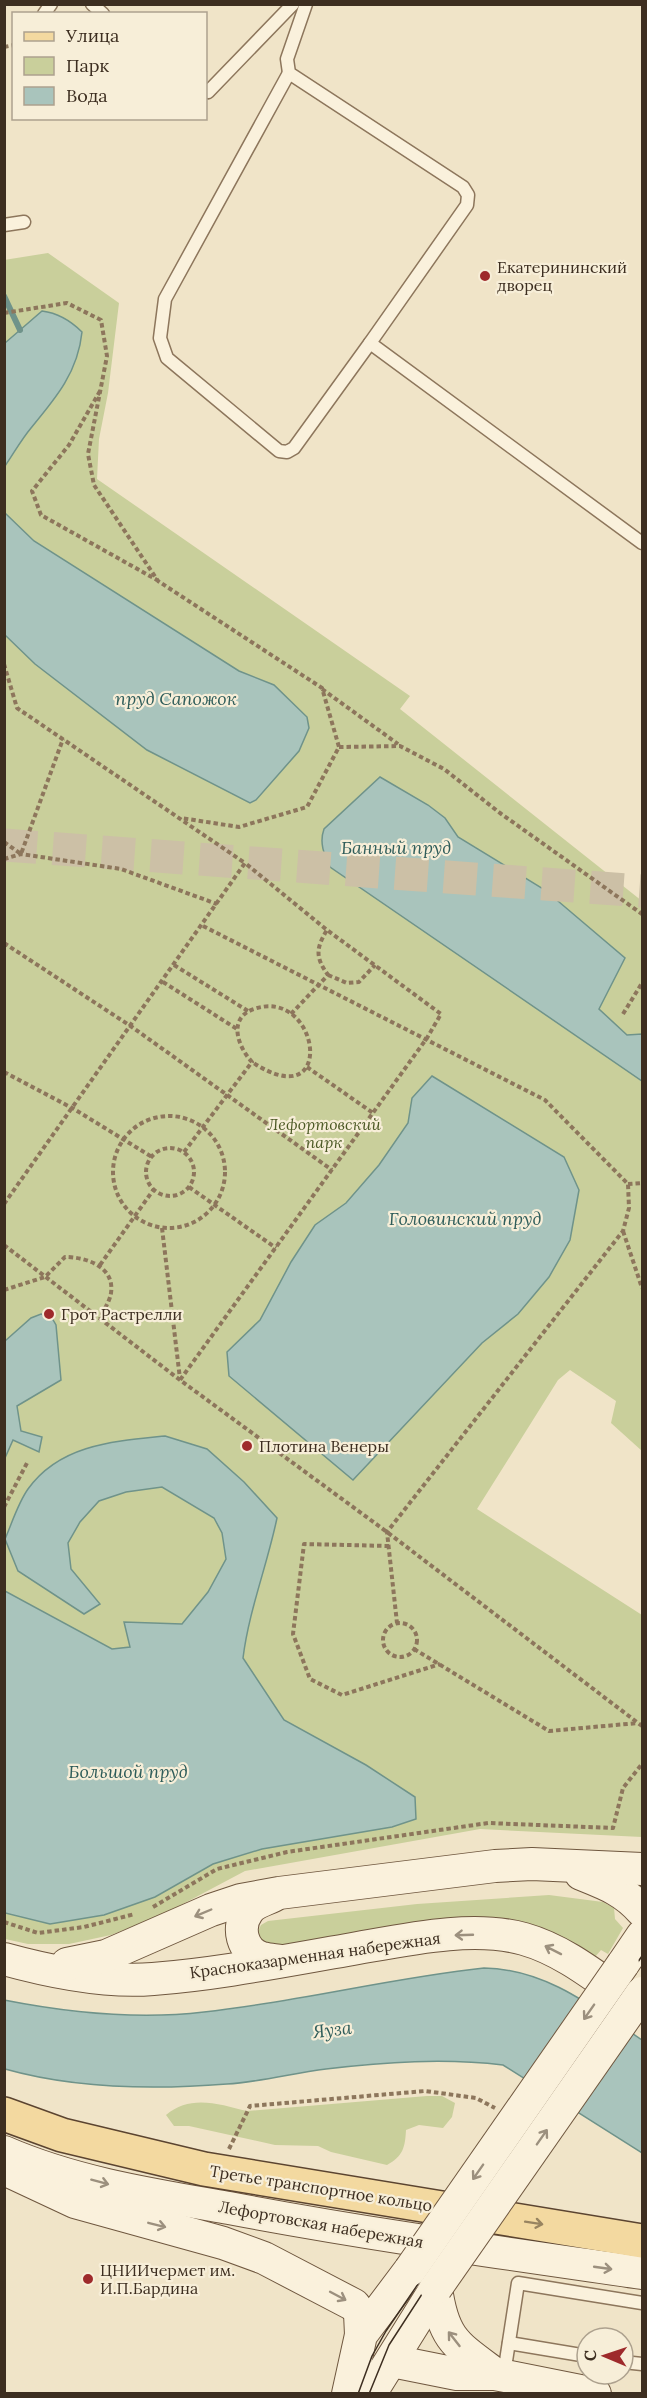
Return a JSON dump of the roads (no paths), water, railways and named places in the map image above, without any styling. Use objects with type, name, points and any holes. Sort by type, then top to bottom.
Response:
[{"type":"main road","points":[[37,1968],[106,1956],[211,1910],[241,1900],[279,1893],[451,1870],[532,1864],[642,1869]]},
{"type":"main road","points":[[564,1866],[618,1889],[642,1911]]},
{"type":"main road","points":[[279,1893],[248,1910],[242,1924],[244,1943],[251,1953],[261,1958],[282,1961]]},
{"type":"main road","name":"Красноказарменная набережная","points":[[4,1959],[37,1968],[79,1975],[151,1979],[282,1961],[412,1939],[493,1934],[522,1938],[550,1948],[582,1966],[642,2009]]},
{"type":"main road","points":[[361,2335],[410,2270],[642,1936]]},
{"type":"main road","points":[[352,2390],[392,2361],[436,2289],[642,1993]]},
{"type":"main road","name":"Третье транспортное кольцо","points":[[4,2114],[62,2135],[211,2170],[642,2241]]},
{"type":"main road","points":[[4,2140],[90,2157],[211,2170]]},
{"type":"main road","name":"Лефортовская набережная","points":[[4,2152],[102,2184],[192,2202],[350,2231],[642,2273]]},
{"type":"main road","points":[[4,2169],[75,2202],[213,2240],[264,2258],[354,2305],[360,2313],[361,2335],[352,2390]]},
{"type":"main road","points":[[436,2289],[440,2317],[451,2337],[499,2375]]},
{"type":"main road","points":[[392,2361],[457,2374],[499,2375],[595,2394]]},
{"type":"lane","points":[[207,92],[293,4]]},
{"type":"lane","points":[[289,73],[463,187],[468,195],[467,205],[294,448],[287,453],[279,451],[167,358],[160,339],[165,299],[289,73],[287,59],[306,4]]},
{"type":"lane","points":[[4,225],[24,222]]},
{"type":"lane","points":[[370,343],[642,543]]},
{"type":"lane","points":[[499,2375],[509,2343],[519,2283],[642,2303]]},
{"type":"lane","points":[[509,2343],[575,2354]]},
{"type":"water","points":[[42,311],[59,316],[78,328],[82,332],[80,346],[64,384],[5,466],[5,343]]},
{"type":"water","name":"пруд Сапожок","points":[[5,513],[34,541],[239,671],[274,685],[307,717],[309,728],[299,751],[256,800],[250,803],[147,750],[35,664],[5,635]]},
{"type":"water","name":"Банный пруд","points":[[380,777],[428,805],[445,818],[458,837],[545,890],[625,958],[599,1009],[627,1035],[642,1034],[642,1081],[330,867],[322,844],[324,829]]},
{"type":"water","name":"Головинский пруд","points":[[432,1076],[564,1157],[579,1190],[570,1240],[549,1277],[518,1314],[482,1343],[353,1480],[229,1376],[227,1352],[260,1320],[291,1262],[315,1225],[346,1203],[379,1165],[408,1123],[412,1098]]},
{"type":"water","points":[[41,1314],[52,1318],[56,1325],[61,1380],[17,1406],[21,1431],[42,1437],[39,1452],[13,1440],[5,1458],[5,1341],[31,1318]]},
{"type":"water","name":"Большой пруд","points":[[165,1436],[207,1449],[244,1482],[277,1518],[249,1623],[243,1658],[284,1720],[366,1765],[415,1797],[416,1819],[392,1827],[262,1849],[213,1864],[155,1897],[104,1915],[50,1924],[5,1913],[5,1591],[112,1649],[130,1647],[124,1622],[182,1624],[208,1592],[226,1559],[222,1533],[214,1518],[162,1487],[126,1492],[99,1501],[80,1522],[68,1543],[71,1569],[100,1604],[84,1614],[18,1571],[5,1539],[24,1495],[41,1474],[56,1462],[90,1447]]},
{"type":"water","name":"Яуза","points":[[484,1968],[528,1975],[568,1992],[642,2040],[642,2153],[503,2065],[437,2061],[392,2063],[326,2069],[239,2083],[171,2087],[115,2086],[59,2081],[5,2069],[4,2000],[104,2014],[179,2014],[239,2008]]},
{"type":"waterway","points":[[4,296],[20,330]]},
{"type":"tunnel","points":[[4,845],[642,891]]},
{"type":"tram line","points":[[358,2394],[372,2356],[386,2331],[642,1956]]},
{"type":"tram line","points":[[369,2394],[389,2345],[437,2271]]},
{"type":"place","name":"Екатерининский дворец","points":[[485,276]]},
{"type":"place","name":"Грот Растрелли","points":[[49,1314]]},
{"type":"place","name":"Плотина Венеры","points":[[247,1446]]},
{"type":"place","name":"ЦНИИчермет им. И.П.Бардина","points":[[88,2279]]},
{"type":"park label","name":"Лефортовский парк","points":[[324,1133]]}]
